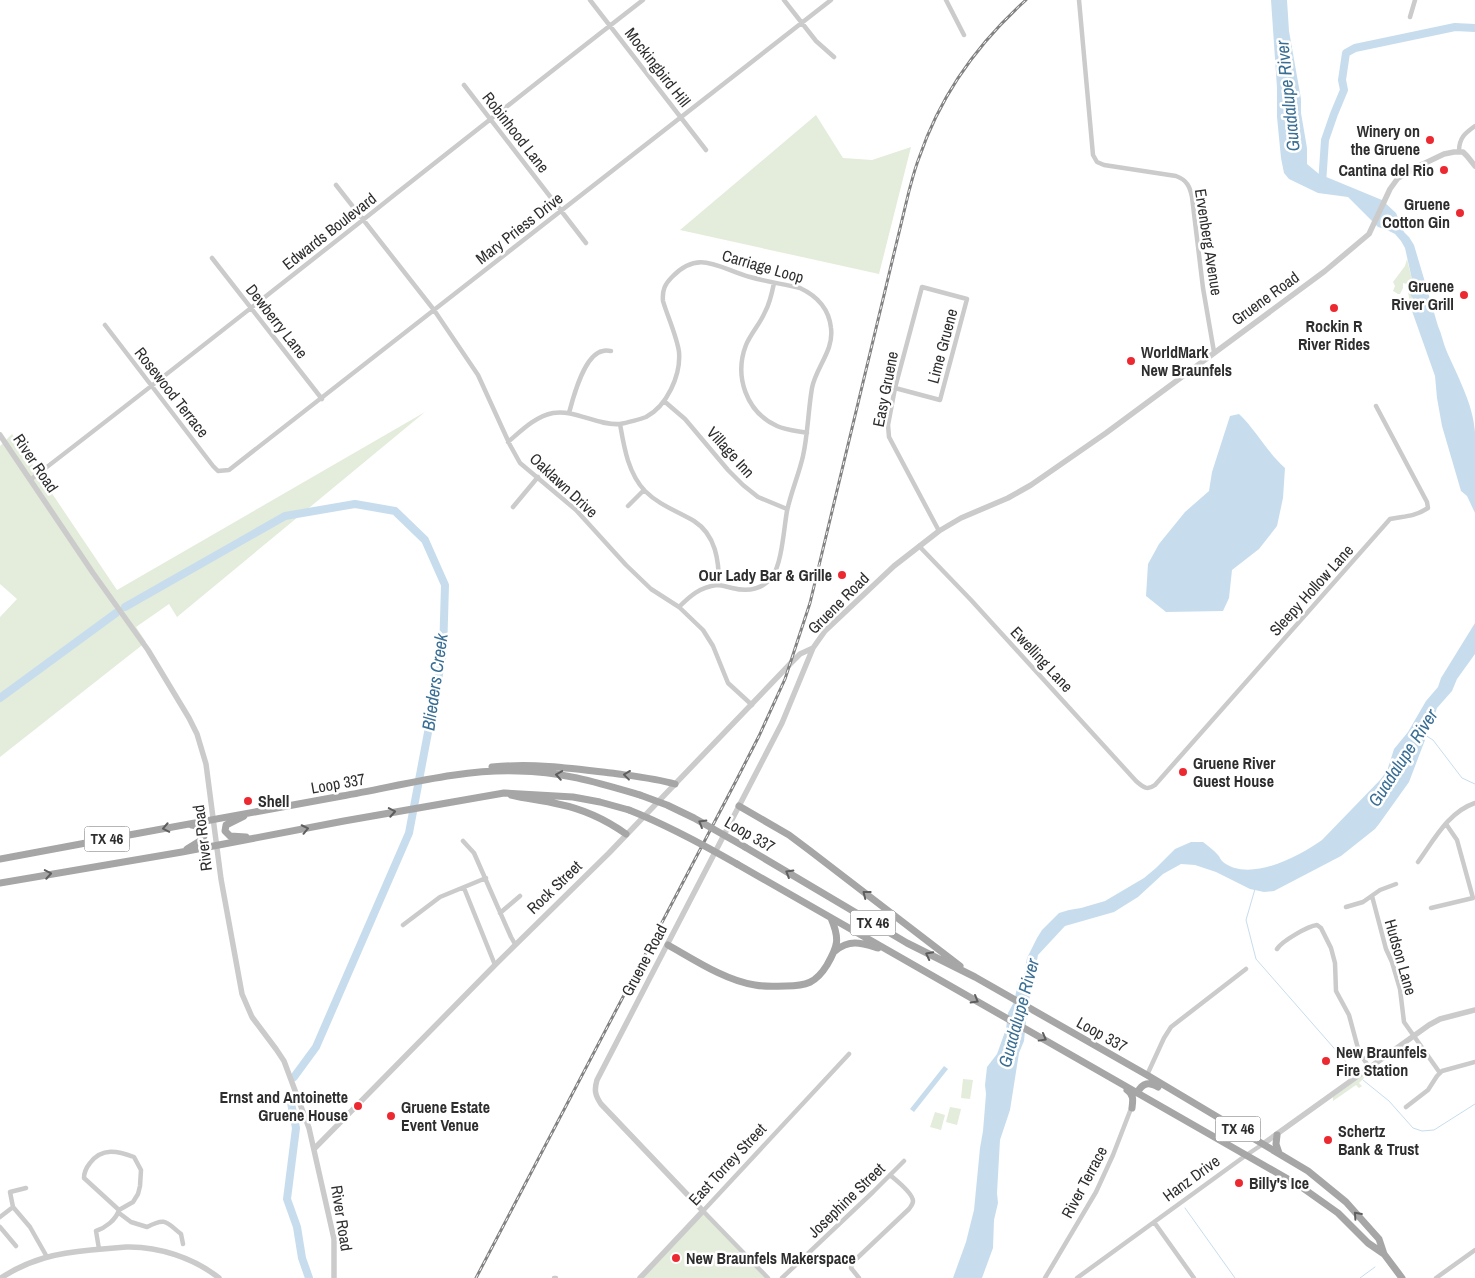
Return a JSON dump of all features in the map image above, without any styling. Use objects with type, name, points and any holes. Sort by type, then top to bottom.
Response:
[{"type":"main road","points":[[444,777],[481,768],[556,766],[655,779],[675,784]]},
{"type":"main road","name":"Loop 337","points":[[0,860],[184,824],[474,772],[520,770],[584,779],[667,805],[694,818],[907,943],[1004,993],[1279,1153],[1308,1171],[1346,1202],[1379,1239],[1384,1254],[1402,1278]]},
{"type":"main road","points":[[504,793],[584,811],[607,821],[626,834]]},
{"type":"main road","name":"Loop 337","points":[[0,883],[266,837],[488,794],[537,794],[573,797],[600,802],[629,810],[696,841],[1300,1186],[1327,1204],[1355,1228],[1368,1243],[1384,1254]]},
{"type":"main road","points":[[739,806],[809,850],[974,977]]},
{"type":"main road","points":[[256,811],[230,822],[226,825],[225,831],[230,836],[266,837]]},
{"type":"main road","points":[[182,852],[202,839],[204,834],[202,827],[184,824]]},
{"type":"main road","points":[[668,945],[729,977],[754,985],[800,986],[809,984],[823,971],[834,952],[837,932],[831,918]]},
{"type":"main road","points":[[834,952],[845,944],[852,943],[887,950]]},
{"type":"main road","points":[[1094,1068],[1096,1073],[1130,1092],[1133,1099],[1132,1108]]},
{"type":"main road","points":[[1137,1093],[1142,1086],[1150,1083],[1186,1103],[1194,1104]]},
{"type":"main road","points":[[1132,1108],[1141,1100],[1148,1099]]},
{"type":"main road","points":[[1277,1135],[1276,1144],[1279,1153]]},
{"type":"street","name":"Mockingbird Hill","points":[[590,0],[706,150]]},
{"type":"street","name":"Edwards Boulevard","points":[[30,480],[364,220],[642,0]]},
{"type":"street","points":[[784,0],[824,49],[834,57]]},
{"type":"street","name":"Mary Priess Drive","points":[[221,472],[233,469],[831,0]]},
{"type":"street","points":[[946,0],[964,35]]},
{"type":"street","name":"Ervenberg Avenue","points":[[1079,0],[1093,155],[1104,166],[1176,176],[1189,185],[1214,352]]},
{"type":"street","points":[[1410,16],[1415,0]]},
{"type":"street","name":"Robinhood Lane","points":[[464,85],[586,243]]},
{"type":"street","points":[[1475,126],[1465,133],[1460,140],[1459,151],[1467,156],[1475,166]]},
{"type":"street","name":"Gruene Road","points":[[768,1278],[601,1104],[594,1092],[597,1080],[782,722],[813,648],[830,626],[894,566],[919,546],[961,518],[1008,498],[1030,485],[1106,433],[1325,271],[1370,234],[1390,189],[1398,178],[1444,154],[1459,151]]},
{"type":"street","name":"Oaklawn Drive","points":[[336,185],[434,310],[478,375],[508,442],[520,462],[576,510],[626,565],[651,589],[679,608],[703,630],[713,646],[728,683],[752,704]]},
{"type":"street","name":"Dewberry Lane","points":[[212,258],[322,399]]},
{"type":"street","name":"Carriage Loop","points":[[620,424],[646,417],[664,401],[674,381],[679,364],[678,350],[662,301],[662,294],[665,284],[684,266],[698,262],[710,263],[744,276],[800,288],[813,296],[822,305],[831,326],[830,345],[813,384],[803,456],[788,509],[779,561],[773,576],[764,585],[754,590],[743,591],[719,585]]},
{"type":"street","points":[[774,283],[765,312],[747,342],[744,351],[741,373],[742,384],[748,399],[762,416],[779,427],[807,432]]},
{"type":"street","name":"Easy Gruene","points":[[939,531],[889,437],[888,425],[895,388],[922,287],[967,299]]},
{"type":"street","name":"Lime Gruene","points":[[895,388],[940,400],[967,299]]},
{"type":"street","name":"Rosewood Terrace","points":[[105,325],[213,466],[221,472]]},
{"type":"street","points":[[569,414],[574,393],[594,355],[603,351],[611,351]]},
{"type":"street","name":"Village Inn","points":[[664,401],[685,419],[743,485],[758,497],[788,509]]},
{"type":"street","name":"Sleepy Hollow Lane","points":[[1146,788],[1151,788],[1159,780],[1390,519],[1420,513],[1428,508],[1427,502],[1376,406]]},
{"type":"street","points":[[508,442],[535,420],[554,413],[620,424],[630,468],[644,490],[662,504],[695,522],[708,534],[716,549],[719,585],[704,588],[694,593],[679,608]]},
{"type":"street","name":"River Road","points":[[0,435],[93,573],[148,650],[197,734],[205,759],[221,879],[242,994],[252,1017],[276,1048],[284,1062],[309,1128],[334,1239],[334,1278]]},
{"type":"street","points":[[513,507],[538,478]]},
{"type":"street","points":[[628,506],[644,490]]},
{"type":"street","name":"Ewelling Lane","points":[[919,546],[1136,781],[1146,788]]},
{"type":"street","name":"Rock Street","points":[[314,1149],[494,965],[609,853],[800,654],[813,648]]},
{"type":"street","points":[[1418,862],[1446,824],[1461,809],[1475,803]]},
{"type":"street","points":[[1431,908],[1473,898],[1457,840],[1446,824]]},
{"type":"street","points":[[463,841],[474,853],[515,944]]},
{"type":"street","points":[[403,925],[440,898],[486,878]]},
{"type":"street","points":[[1346,907],[1363,902],[1380,890],[1396,884]]},
{"type":"street","points":[[464,888],[494,965]]},
{"type":"street","points":[[500,913],[520,896]]},
{"type":"street","name":"Hudson Lane","points":[[1372,896],[1386,949],[1400,989],[1403,1018],[1440,1072]]},
{"type":"street","points":[[1277,949],[1283,942],[1311,926],[1317,925],[1321,928],[1330,944],[1334,961],[1336,991],[1349,1015],[1359,1052],[1369,1067]]},
{"type":"street","points":[[1147,1076],[1164,1038],[1171,1028],[1246,969]]},
{"type":"street","name":"Hanz Drive","points":[[1076,1278],[1434,1022],[1475,1010]]},
{"type":"street","name":"East Torrey Street","points":[[640,1278],[849,1054]]},
{"type":"street","points":[[1406,1107],[1428,1090],[1440,1072],[1475,1062]]},
{"type":"street","name":"River Terrace","points":[[1045,1278],[1096,1192],[1113,1155],[1137,1093]]},
{"type":"street","points":[[98,1249],[96,1231],[106,1226],[119,1212],[133,1202],[138,1194],[141,1170],[134,1157],[119,1152],[104,1152],[96,1156],[92,1161],[84,1173],[84,1178],[119,1212],[131,1222],[147,1226],[158,1221],[165,1221],[181,1234],[183,1244]]},
{"type":"street","name":"Josephine Street","points":[[782,1278],[904,1161]]},
{"type":"street","points":[[860,1278],[852,1270],[851,1264],[913,1203],[913,1198],[910,1194],[890,1175]]},
{"type":"street","points":[[26,1188],[10,1192],[12,1207],[30,1227],[46,1256]]},
{"type":"street","points":[[0,1217],[12,1207]]},
{"type":"street","points":[[1154,1222],[1194,1278]]},
{"type":"street","points":[[0,1227],[16,1246]]},
{"type":"street","points":[[1,1278],[21,1266],[46,1256],[127,1247],[163,1252],[200,1265],[219,1278]]},
{"type":"street","points":[[1436,1278],[1475,1250]]},
{"type":"street","points":[[1084,1273],[1087,1278]]},
{"type":"green space","points":[[816,115],[843,158],[872,160],[911,147],[879,274],[680,230]]},
{"type":"green space","points":[[1407,259],[1413,284],[1409,284],[1417,302],[1414,307],[1409,298],[1407,284],[1403,283],[1400,294],[1393,291],[1395,286],[1393,282],[1405,266]]},
{"type":"green space","points":[[425,412],[177,617],[169,604],[136,627],[146,642],[0,757],[0,617],[17,599],[0,584],[0,446],[12,434],[117,590]]},
{"type":"green space","points":[[1368,1072],[1359,1083],[1362,1086],[1359,1088],[1356,1085],[1333,1101],[1333,1097]]},
{"type":"green space","points":[[963,1079],[973,1080],[970,1099],[961,1098]]},
{"type":"green space","points":[[950,1107],[961,1109],[957,1125],[946,1122]]},
{"type":"green space","points":[[935,1112],[945,1115],[941,1130],[930,1127]]},
{"type":"green space","points":[[703,1211],[770,1278],[640,1278]]},
{"type":"water","name":"Guadalupe River","points":[[1271,0],[1287,0],[1289,31],[1301,99],[1301,113],[1307,148],[1307,164],[1319,174],[1382,200],[1396,213],[1404,232],[1414,245],[1444,345],[1464,391],[1474,422],[1475,513],[1467,496],[1461,491],[1442,426],[1435,376],[1412,311],[1417,302],[1411,296],[1409,284],[1413,284],[1405,248],[1395,234],[1378,227],[1348,197],[1318,193],[1289,179],[1284,173],[1277,117]]},
{"type":"water","points":[[1239,414],[1285,468],[1283,498],[1277,526],[1259,549],[1232,570],[1229,598],[1223,611],[1166,612],[1146,596],[1148,564],[1159,544],[1185,512],[1209,491],[1212,472],[1230,416]]},
{"type":"water","name":"Guadalupe River","points":[[1475,623],[1475,654],[1457,679],[1452,691],[1437,708],[1434,717],[1424,732],[1425,740],[1409,782],[1375,829],[1341,856],[1274,891],[1264,892],[1250,889],[1216,872],[1195,865],[1181,864],[1163,874],[1138,897],[1114,912],[1065,926],[1038,955],[1027,1011],[1024,1041],[1019,1053],[1010,1110],[1000,1140],[998,1203],[994,1220],[993,1248],[982,1278],[953,1278],[966,1242],[974,1210],[983,1131],[987,1067],[997,1054],[1006,1029],[1008,1013],[1014,1002],[1018,983],[1024,975],[1027,958],[1042,930],[1059,913],[1105,901],[1144,878],[1175,849],[1191,842],[1203,842],[1215,851],[1222,861],[1233,867],[1246,870],[1259,869],[1288,860],[1322,840],[1387,771],[1394,749],[1408,732],[1426,701],[1438,687],[1441,678]]},
{"type":"water","points":[[944,1066],[948,1069],[914,1112],[910,1109]]},
{"type":"waterway","points":[[1322,184],[1325,140],[1344,90],[1342,80],[1346,53],[1355,48],[1455,27],[1475,28]]},
{"type":"waterway","name":"Blieders Creek","points":[[125,607],[285,516],[355,504],[395,511],[425,540],[445,585],[443,653],[409,833],[316,1047],[294,1077]]},
{"type":"waterway","name":"Blieders Creek","points":[[0,698],[116,613]]},
{"type":"waterway","name":"Guadalupe River","points":[[1425,735],[1433,740],[1462,778],[1475,784]]},
{"type":"waterway","points":[[1255,889],[1246,920],[1256,959],[1354,1071]]},
{"type":"waterway","points":[[1363,1080],[1389,1101],[1413,1128],[1422,1131],[1434,1130],[1475,1104]]},
{"type":"waterway","name":"Blieders Creek","points":[[290,1098],[296,1128],[287,1199],[297,1227],[302,1258],[309,1278]]},
{"type":"waterway","points":[[1185,1208],[1235,1278]]},
{"type":"waterway","points":[[1360,1278],[1375,1267]]},
{"type":"railway","points":[[476,1278],[737,779],[785,679],[810,603],[909,191],[918,162],[938,113],[962,72],[992,34],[1026,0]]},
{"type":"place","name":"Winery on the Gruene","points":[[1430,140]]},
{"type":"place","name":"Cantina del Rio","points":[[1444,170]]},
{"type":"place","name":"Gruene Cotton Gin","points":[[1460,213]]},
{"type":"place","name":"Gruene River Grill","points":[[1464,295]]},
{"type":"place","name":"Rockin R River Rides","points":[[1334,308]]},
{"type":"place","name":"WorldMark New Braunfels","points":[[1131,361]]},
{"type":"place","name":"Our Lady Bar & Grille","points":[[842,575]]},
{"type":"place","name":"Gruene River Guest House","points":[[1183,772]]},
{"type":"place","name":"Shell","points":[[248,801]]},
{"type":"place","name":"New Braunfels Fire Station","points":[[1326,1061]]},
{"type":"place","name":"Ernst and Antoinette Gruene House","points":[[358,1106]]},
{"type":"place","name":"Gruene Estate Event Venue","points":[[391,1116]]},
{"type":"place","name":"Schertz Bank & Trust","points":[[1328,1140]]},
{"type":"place","name":"Billy's Ice","points":[[1239,1183]]},
{"type":"place","name":"New Braunfels Makerspace","points":[[676,1258]]}]
